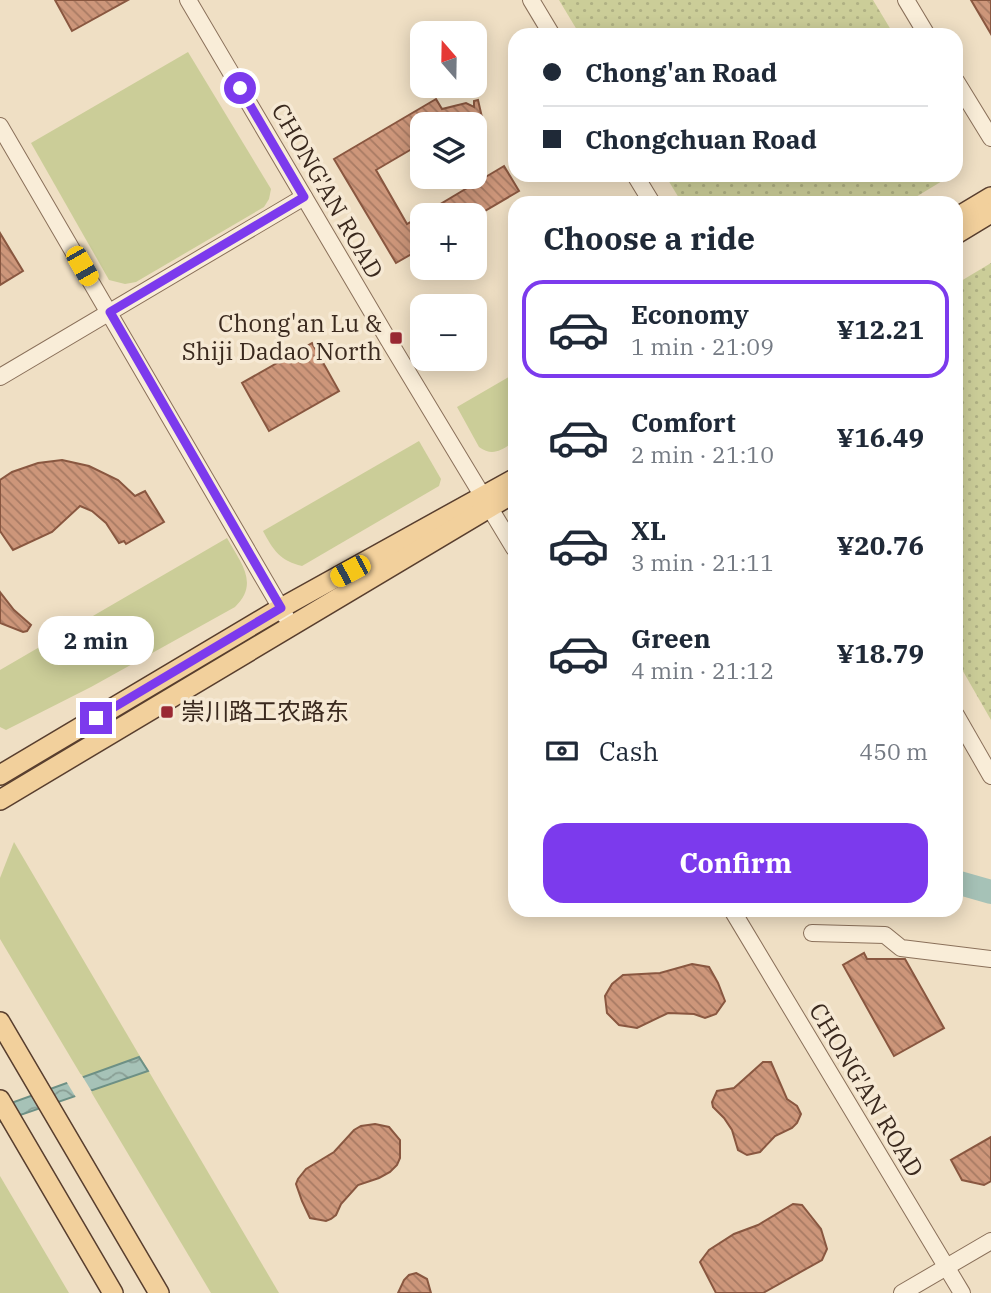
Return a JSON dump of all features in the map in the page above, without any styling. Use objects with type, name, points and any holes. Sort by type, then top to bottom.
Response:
[{"type":"main road","points":[[963,214],[991,197]]},
{"type":"main road","points":[[963,230],[991,214]]},
{"type":"main road","points":[[0,818],[7,797],[291,626],[487,502],[508,484]]},
{"type":"main road","points":[[1,772],[281,608],[487,502],[508,495]]},
{"type":"main road","points":[[0,1022],[159,1293]]},
{"type":"main road","points":[[0,1100],[113,1293]]},
{"type":"street","name":"CHONG'AN ROAD","points":[[188,0],[508,538]]},
{"type":"street","points":[[531,0],[548,28]]},
{"type":"street","points":[[906,0],[923,28]]},
{"type":"street","points":[[963,92],[991,138]]},
{"type":"street","points":[[0,125],[291,626]]},
{"type":"street","points":[[0,377],[304,197]]},
{"type":"street","points":[[963,727],[991,776]]},
{"type":"street","name":"CHONG'AN ROAD","points":[[736,917],[962,1293]]},
{"type":"street","points":[[812,933],[885,935],[901,948],[991,959]]},
{"type":"street","points":[[902,1293],[991,1241]]},
{"type":"green space","points":[[559,0],[873,0],[890,28],[576,28]]},
{"type":"green space","points":[[188,52],[271,189],[269,199],[264,207],[136,282],[125,284],[109,280],[31,143]]},
{"type":"green space","points":[[669,182],[940,182],[918,196],[678,196]]},
{"type":"green space","points":[[991,263],[991,720],[963,671],[963,280]]},
{"type":"green space","points":[[508,377],[508,446],[489,452],[479,447],[457,407]]},
{"type":"green space","points":[[419,441],[441,479],[439,486],[302,566],[283,558],[274,549],[263,531]]},
{"type":"green space","points":[[227,538],[242,564],[247,581],[242,598],[235,607],[91,687],[6,730],[0,727],[0,670]]},
{"type":"green space","points":[[14,842],[279,1293],[211,1293],[0,939],[0,878]]},
{"type":"green space","points":[[0,1176],[69,1293],[0,1293]]},
{"type":"water","points":[[139,1057],[148,1071],[0,1122],[0,1107]]},
{"type":"pier","points":[[81,1074],[92,1092],[77,1099],[66,1081]]},
{"type":"building","points":[[55,0],[128,0],[72,31]]},
{"type":"building","points":[[971,0],[991,0],[991,34]]},
{"type":"building","points":[[436,99],[442,109],[466,103],[474,107],[474,101],[478,100],[481,112],[414,112]]},
{"type":"building","points":[[410,114],[410,150],[376,170],[407,224],[410,222],[410,255],[396,263],[334,159]]},
{"type":"building","points":[[504,166],[508,173],[508,182],[514,182],[519,191],[487,210],[487,203],[442,203],[466,189],[487,189],[487,176]]},
{"type":"building","points":[[0,233],[23,271],[0,285]]},
{"type":"building","points":[[312,343],[339,391],[269,431],[242,383]]},
{"type":"building","points":[[62,460],[89,466],[118,480],[135,496],[145,491],[164,522],[126,544],[124,541],[119,543],[106,523],[92,511],[80,506],[52,532],[13,550],[0,531],[0,480],[12,472],[38,463]]},
{"type":"building","points":[[0,592],[14,610],[31,625],[27,631],[0,623]]},
{"type":"building","points":[[864,953],[867,959],[905,959],[944,1028],[894,1056],[843,965]]},
{"type":"building","points":[[692,964],[709,967],[718,983],[725,1001],[716,1014],[705,1018],[694,1014],[668,1013],[637,1028],[619,1025],[607,1013],[605,996],[612,984],[623,975],[660,973]]},
{"type":"building","points":[[763,1062],[771,1062],[787,1099],[797,1106],[801,1114],[792,1128],[775,1136],[760,1152],[747,1155],[738,1150],[732,1130],[712,1102],[717,1091],[734,1088]]},
{"type":"building","points":[[375,1124],[389,1127],[400,1140],[400,1158],[397,1165],[379,1178],[358,1185],[331,1219],[326,1221],[310,1218],[296,1184],[298,1179],[306,1169],[334,1152],[354,1130]]},
{"type":"building","points":[[991,1137],[991,1181],[984,1185],[962,1180],[951,1160]]},
{"type":"building","points":[[793,1204],[802,1205],[821,1229],[827,1249],[822,1260],[763,1293],[716,1293],[700,1262],[709,1250]]},
{"type":"building","points":[[416,1273],[427,1279],[431,1293],[398,1293],[404,1280]]},
{"type":"waterway","points":[[963,884],[991,892]]},
{"type":"place","name":"Chong'an Lu & Shiji Dadao North","points":[[396,338]]},
{"type":"place","name":"崇川路工农路东","points":[[167,712]]},
{"type":"route","points":[[96,718],[281,608],[110,312],[304,197],[240,88]]}]
